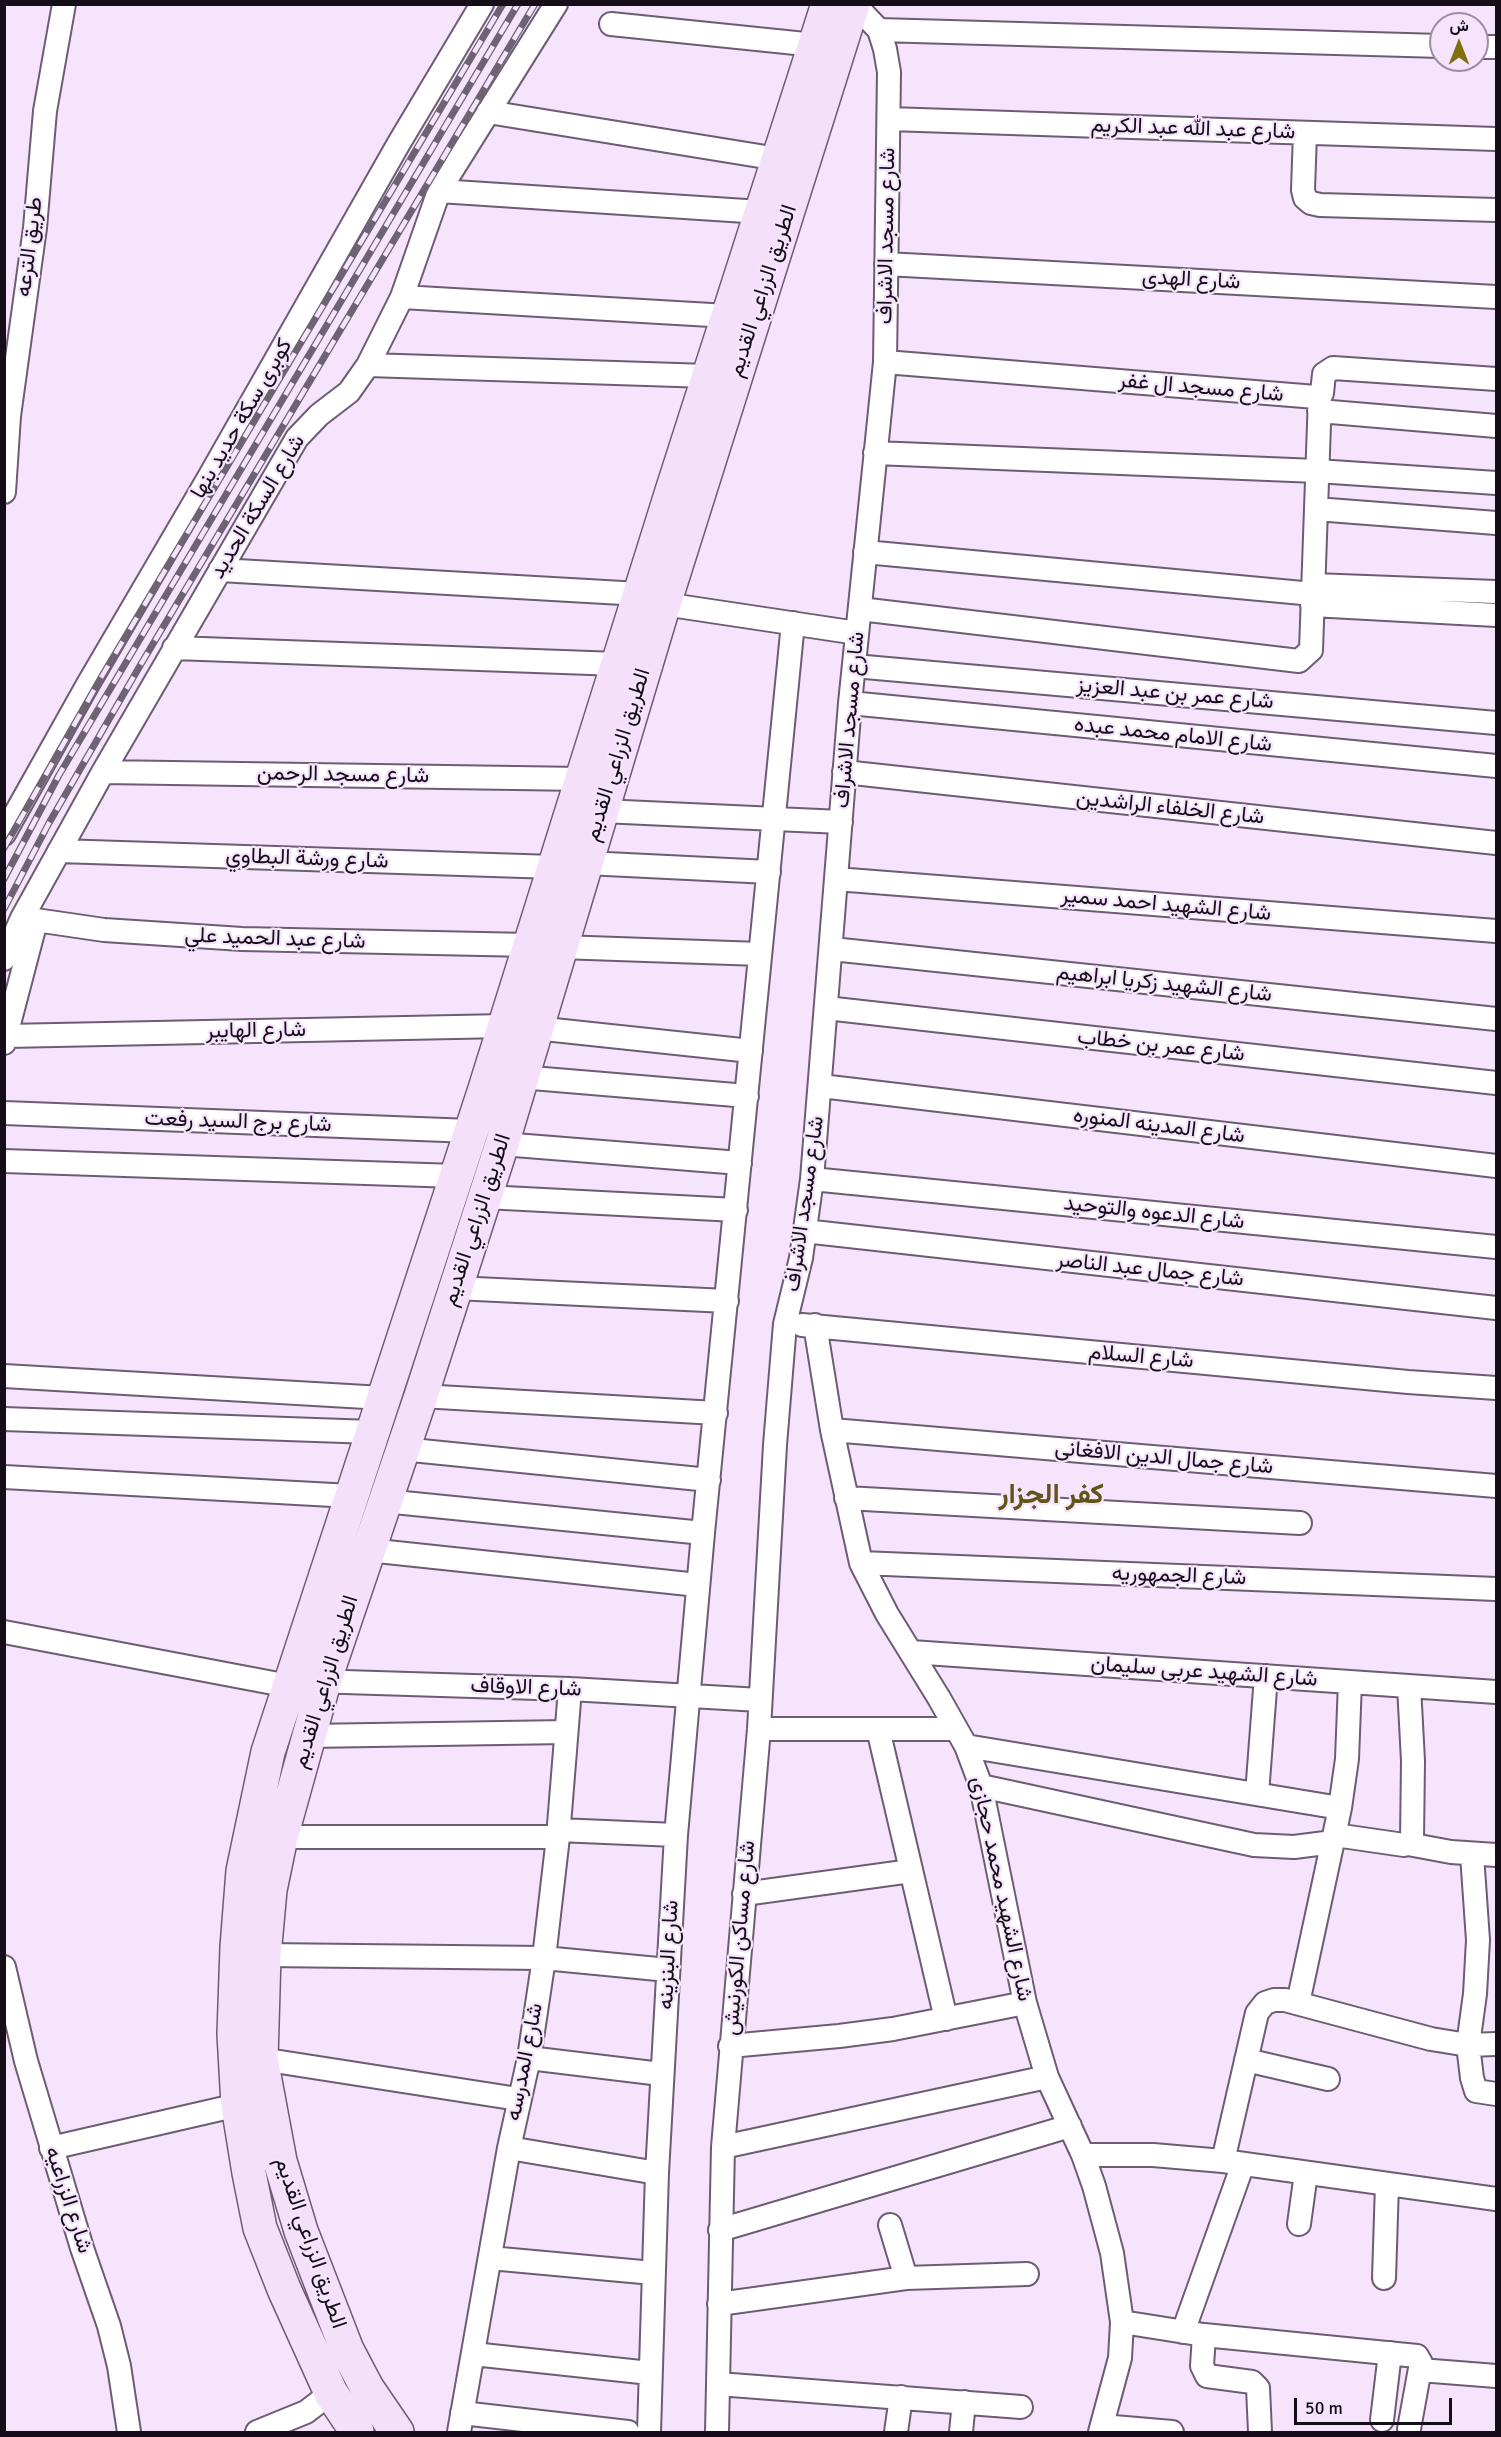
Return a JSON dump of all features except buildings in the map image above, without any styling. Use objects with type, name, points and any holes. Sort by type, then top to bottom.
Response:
[{"type":"main road","name":"الطريق الزراعي القديم","points":[[570,865],[602,811],[708,376],[828,4]]},
{"type":"main road","name":"الطريق الزراعي القديم","points":[[357,2433],[331,2393],[284,2289],[260,2228],[238,2105],[234,2034],[237,1947],[243,1871],[268,1752],[383,1398],[471,1131],[520,1027],[570,865],[582,779],[618,664],[652,599],[854,4]]},
{"type":"main road","name":"الطريق الزراعي القديم","points":[[396,2433],[367,2388],[347,2350],[301,2230],[280,2160],[261,2059],[264,1955],[270,1890],[281,1837],[308,1736],[502,1144],[520,1077],[520,1027]]},
{"type":"main road","points":[[266,2245],[289,2242],[301,2230]]},
{"type":"main road","points":[[284,2289],[297,2273],[317,2274]]},
{"type":"street","name":"طريق الترعه","points":[[4,492],[9,416],[35,228],[45,111],[64,4]]},
{"type":"street","name":"كوبرى سكة حديد بنها","points":[[4,834],[399,143],[482,4]]},
{"type":"street","name":"شارع السكة الحديد","points":[[4,959],[29,920],[59,851],[103,772],[297,438],[319,415],[349,393],[368,365],[402,297],[439,191],[555,4]]},
{"type":"street","name":"شارع مسجد الاشراف","points":[[775,1445],[785,1324],[799,1268],[812,1179],[850,703],[885,362],[889,72],[879,30],[854,4]]},
{"type":"street","points":[[611,24],[815,45]]},
{"type":"street","points":[[879,30],[1429,46]]},
{"type":"street","points":[[488,112],[778,159]]},
{"type":"street","name":"شارع عبد الله عبد الكريم","points":[[889,119],[1497,139]]},
{"type":"street","points":[[1305,133],[1303,190],[1305,198],[1311,203],[1497,210]]},
{"type":"street","points":[[439,191],[761,212]]},
{"type":"street","name":"شارع الهدى","points":[[886,264],[1497,297]]},
{"type":"street","points":[[402,297],[728,316]]},
{"type":"street","name":"شارع مسجد ال غفر","points":[[885,362],[1320,403],[1497,426]]},
{"type":"street","points":[[368,365],[708,376]]},
{"type":"street","points":[[860,609],[1299,661],[1311,650],[1320,403],[1324,374],[1333,368],[1497,379]]},
{"type":"street","points":[[875,453],[1317,471],[1497,483]]},
{"type":"street","points":[[1316,509],[1497,523]]},
{"type":"street","points":[[865,552],[1497,615]]},
{"type":"street","points":[[220,570],[652,599],[857,633]]},
{"type":"street","points":[[1313,595],[1497,592]]},
{"type":"street","points":[[402,1449],[709,1480],[793,623]]},
{"type":"street","points":[[174,648],[618,664]]},
{"type":"street","name":"شارع عمر بن عبد العزيز","points":[[854,666],[1497,723]]},
{"type":"street","name":"شارع الامام محمد عبده","points":[[850,703],[1497,766]]},
{"type":"street","name":"شارع مسجد الرحمن","points":[[103,772],[582,779]]},
{"type":"street","name":"شارع الخلفاء الراشدين","points":[[844,772],[1497,843]]},
{"type":"street","points":[[602,811],[841,822]]},
{"type":"street","name":"شارع ورشة البطاوي","points":[[59,851],[769,872]]},
{"type":"street","name":"شارع الشهيد احمد سمير","points":[[836,879],[1497,931]]},
{"type":"street","points":[[5,1039],[29,920]]},
{"type":"street","name":"شارع عبد الحميد علي","points":[[29,920],[104,930],[242,939],[760,954]]},
{"type":"street","name":"شارع الشهيد زكريا ابراهيم","points":[[832,949],[1497,1019]]},
{"type":"street","name":"شارع عمر بن خطاب","points":[[826,1008],[1497,1083]]},
{"type":"street","name":"شارع الهايبر","points":[[5,1039],[520,1027],[751,1051]]},
{"type":"street","points":[[520,1077],[747,1096]]},
{"type":"street","name":"شارع المدينه المنوره","points":[[821,1086],[1497,1166]]},
{"type":"street","name":"شارع برج السيد رفعت","points":[[4,1113],[471,1131]]},
{"type":"street","points":[[502,1144],[740,1162]]},
{"type":"street","points":[[4,1161],[456,1176]]},
{"type":"street","name":"شارع الدعوه والتوحيد","points":[[812,1179],[1497,1247]]},
{"type":"street","points":[[485,1197],[736,1210]]},
{"type":"street","name":"شارع جمال عبد الناصر","points":[[804,1231],[1497,1308]]},
{"type":"street","points":[[455,1288],[726,1301]]},
{"type":"street","name":"شارع السلام","points":[[785,1324],[1408,1382],[1497,1388]]},
{"type":"street","name":"شارع الشهيد محمد حجازى","points":[[815,1325],[832,1430],[861,1563],[887,1614],[961,1738],[981,1786],[1025,2003],[1047,2077],[1083,2155],[1094,2186],[1112,2253],[1122,2322],[1120,2358],[1101,2429]]},
{"type":"street","points":[[4,1376],[383,1398]]},
{"type":"street","points":[[421,1396],[716,1413]]},
{"type":"street","points":[[4,1419],[372,1432]]},
{"type":"street","name":"شارع جمال الدين الافغانى","points":[[832,1430],[1497,1486]]},
{"type":"street","name":"شارع مساكن الكورنيش","points":[[717,2433],[723,2146],[759,1729],[775,1445]]},
{"type":"street","points":[[4,1477],[351,1496]]},
{"type":"street","name":"شارع البنزينه","points":[[649,2433],[652,2273],[661,2074],[676,1835],[709,1480]]},
{"type":"street","points":[[846,1498],[1300,1523]]},
{"type":"street","points":[[384,1501],[703,1533]]},
{"type":"street","points":[[368,1550],[698,1585]]},
{"type":"street","name":"شارع الجمهوريه","points":[[861,1563],[1497,1589]]},
{"type":"street","name":"شارع الاوقاف","points":[[4,1632],[290,1684],[324,1682],[570,1689],[760,1700]]},
{"type":"street","name":"شارع الشهيد عربى سليمان","points":[[911,1652],[1497,1692]]},
{"type":"street","points":[[1257,1794],[1266,1676]]},
{"type":"street","points":[[1298,2003],[1340,1808],[1347,1759],[1350,1682]]},
{"type":"street","points":[[1408,1844],[1412,1840],[1413,1799],[1409,1686]]},
{"type":"street","name":"شارع المدرسه","points":[[461,2423],[508,2148],[529,2058],[544,1958],[558,1833],[570,1689]]},
{"type":"street","points":[[759,1729],[878,1729],[961,1738],[1340,1808]]},
{"type":"street","points":[[878,1729],[946,2019]]},
{"type":"street","points":[[308,1736],[566,1732]]},
{"type":"street","points":[[981,1786],[1254,1845],[1294,1846],[1334,1838],[1408,1844],[1472,1855],[1497,1855]]},
{"type":"street","points":[[281,1837],[558,1833],[676,1835]]},
{"type":"street","points":[[1472,1855],[1477,1911],[1487,1968],[1468,2045],[1476,2091],[1497,2094]]},
{"type":"street","points":[[744,1894],[911,1871]]},
{"type":"street","points":[[264,1955],[544,1958],[668,1970]]},
{"type":"street","name":"شارع الزراعيه","points":[[4,1967],[26,2061],[51,2148],[109,2326],[119,2366],[129,2433]]},
{"type":"street","points":[[1260,2433],[1258,2388],[1252,2382],[1207,2376],[1202,2366],[1194,2333],[1233,2163],[1246,2060],[1257,2013],[1265,2003],[1274,2000],[1298,2003],[1431,2039],[1468,2045],[1497,2044]]},
{"type":"street","points":[[730,2046],[839,2036],[946,2019],[1025,2003]]},
{"type":"street","points":[[529,2058],[661,2074]]},
{"type":"street","points":[[261,2059],[518,2099]]},
{"type":"street","points":[[1246,2060],[1328,2079]]},
{"type":"street","points":[[723,2146],[1047,2077]]},
{"type":"street","points":[[51,2148],[238,2105]]},
{"type":"street","points":[[720,2230],[1070,2126]]},
{"type":"street","points":[[508,2148],[657,2174]]},
{"type":"street","points":[[1083,2155],[1153,2155],[1233,2163],[1497,2199]]},
{"type":"street","points":[[1299,2224],[1306,2173]]},
{"type":"street","points":[[1384,2278],[1387,2184]]},
{"type":"street","points":[[890,2225],[906,2278]]},
{"type":"street","points":[[490,2258],[652,2273]]},
{"type":"street","points":[[719,2304],[906,2278],[1027,2274]]},
{"type":"street","points":[[1122,2322],[1194,2333],[1417,2356],[1421,2360],[1420,2370],[1409,2429]]},
{"type":"street","points":[[1382,2420],[1390,2353]]},
{"type":"street","points":[[473,2354],[650,2373]]},
{"type":"street","points":[[1420,2370],[1497,2376]]},
{"type":"street","points":[[718,2384],[1021,2407]]},
{"type":"street","points":[[257,2433],[306,2412],[331,2393]]},
{"type":"street","points":[[331,2393],[335,2433]]},
{"type":"street","points":[[896,2433],[901,2397]]},
{"type":"street","points":[[961,2433],[964,2402]]},
{"type":"street","points":[[461,2423],[628,2433]]},
{"type":"street","points":[[1101,2429],[1172,2433]]},
{"type":"railway","points":[[4,848],[102,676],[503,4]]},
{"type":"railway","points":[[4,879],[59,775],[518,4]]},
{"type":"railway","points":[[4,909],[49,823],[141,664],[535,4]]},
{"type":"district","name":"كفر الجزار","points":[[1051,1496]]}]
